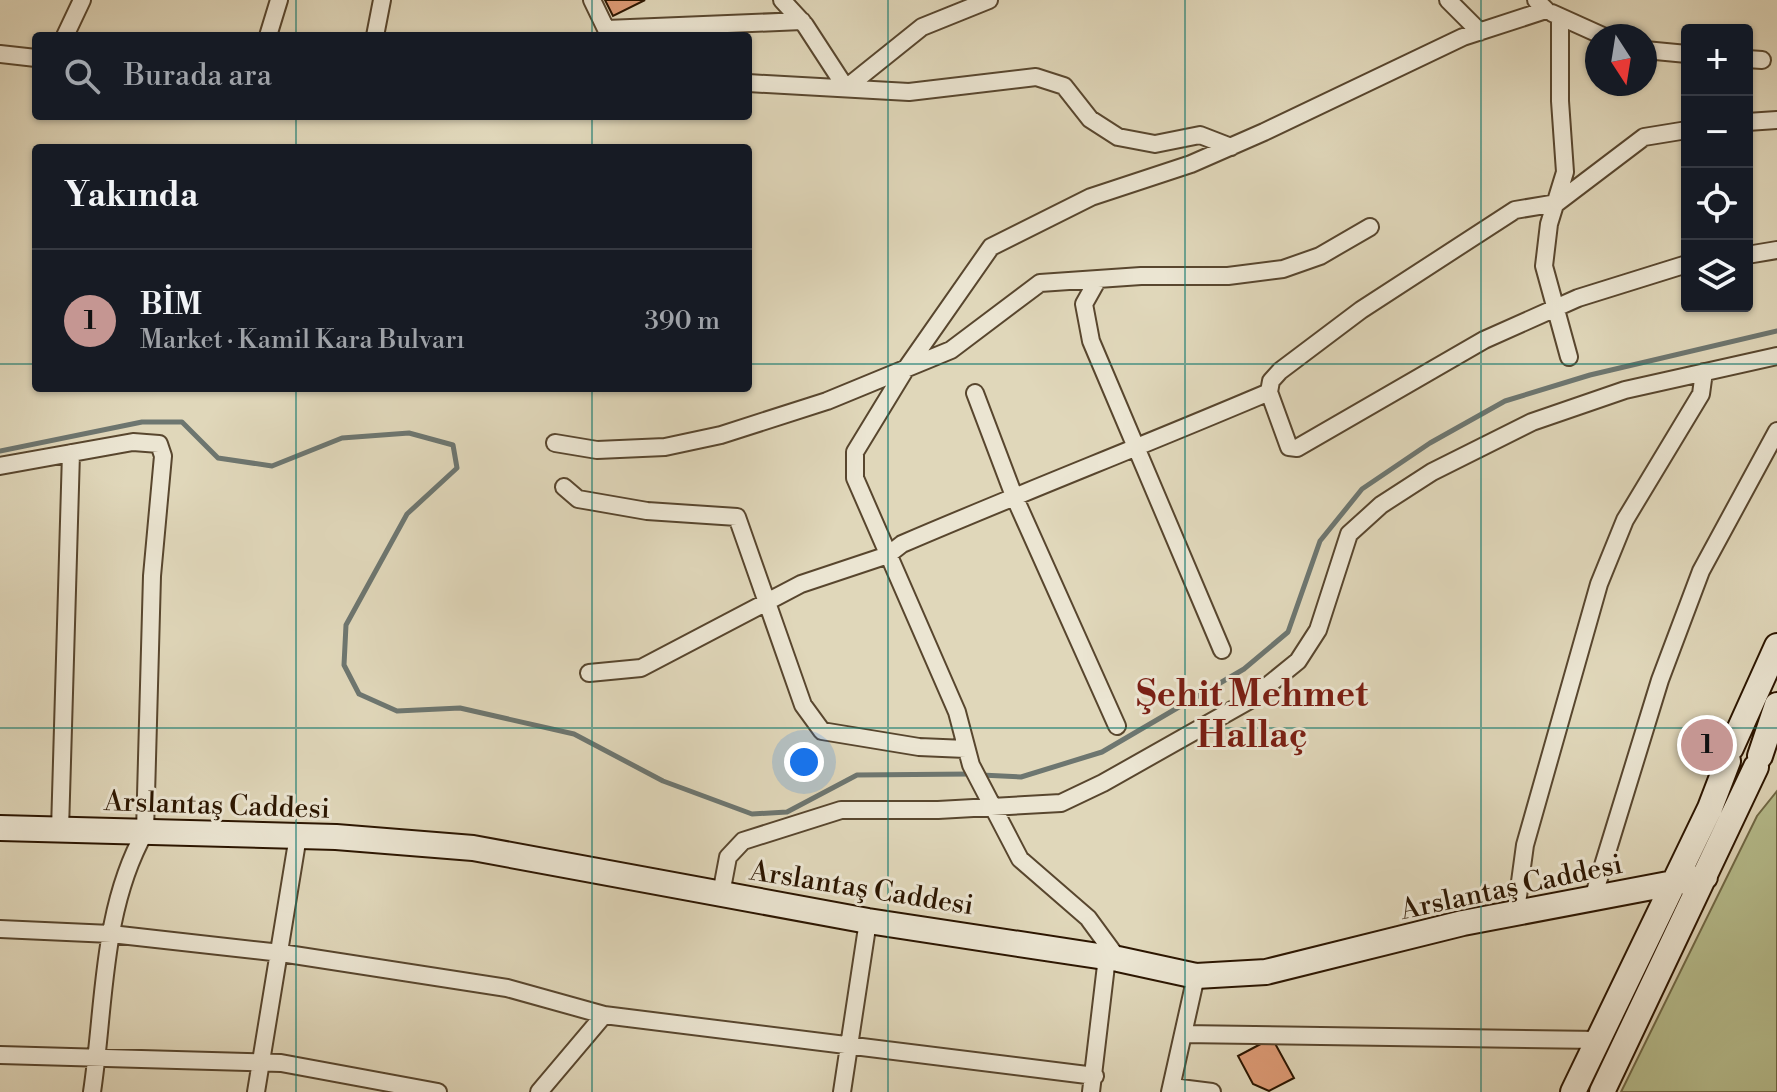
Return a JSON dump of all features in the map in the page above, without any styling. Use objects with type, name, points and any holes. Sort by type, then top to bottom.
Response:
[{"type":"main road","points":[[1573,1092],[1710,808],[1777,646]]},
{"type":"main road","points":[[1602,1092],[1763,763],[1777,705]]},
{"type":"main road","points":[[1730,754],[1740,773],[1763,763]]},
{"type":"main road","name":"Arslantaş Caddesi","points":[[0,828],[298,836],[473,848],[868,921],[1112,958],[1196,976],[1249,975],[1281,969],[1516,911],[1705,877]]},
{"type":"street","points":[[67,32],[82,0]]},
{"type":"street","points":[[269,32],[279,0]]},
{"type":"street","points":[[376,32],[382,0]]},
{"type":"street","points":[[592,0],[606,29],[802,21]]},
{"type":"street","points":[[782,0],[802,21],[846,88]]},
{"type":"street","points":[[846,88],[922,27],[989,0]]},
{"type":"street","points":[[1448,0],[1480,32]]},
{"type":"street","points":[[1546,7],[1560,101],[1565,172],[1549,224],[1544,266],[1569,357]]},
{"type":"street","points":[[0,929],[111,934],[281,953],[507,988],[604,1015],[1093,1084],[1112,958],[1088,918],[1020,859],[968,757],[957,712],[855,478],[855,452],[905,370],[991,247],[1091,197],[1231,147],[1480,32],[1546,7],[1585,27]]},
{"type":"street","points":[[1657,51],[1681,53]]},
{"type":"street","points":[[0,54],[32,58]]},
{"type":"street","points":[[752,83],[909,92],[1036,77],[1064,86],[1090,119],[1118,137],[1155,144],[1200,135],[1231,147]]},
{"type":"street","points":[[1753,122],[1777,120]]},
{"type":"street","points":[[1681,131],[1644,137],[1557,203],[1515,210],[1441,255],[1280,371],[1271,381],[1269,392],[1289,447],[1297,448],[1484,340],[1557,307],[1681,266]]},
{"type":"street","points":[[555,443],[597,450],[679,444],[721,435],[797,411],[951,350],[1040,283],[1228,276],[1283,269],[1320,256],[1370,227]]},
{"type":"street","points":[[1753,254],[1777,250]]},
{"type":"street","points":[[1098,279],[1084,304],[1091,341],[1139,448],[1222,650]]},
{"type":"street","points":[[721,894],[728,857],[743,841],[841,810],[991,801],[1061,803],[1250,700],[1298,661],[1318,630],[1349,534],[1381,505],[1432,472],[1532,422],[1625,390],[1777,356]]},
{"type":"street","points":[[1516,911],[1525,845],[1599,584],[1625,520],[1701,394],[1704,372]]},
{"type":"street","points":[[589,673],[641,668],[801,584],[888,555],[902,544],[1014,496],[1139,448],[1269,392]]},
{"type":"street","points":[[975,393],[1014,496],[1117,726]]},
{"type":"street","points":[[1593,898],[1660,680],[1701,571],[1777,431]]},
{"type":"street","points":[[0,466],[133,442],[159,444],[163,456],[152,576],[145,832],[130,859],[111,934],[92,1092]]},
{"type":"street","points":[[60,830],[71,453]]},
{"type":"street","points":[[564,487],[578,499],[647,511],[737,517],[803,705],[822,731],[968,757]]},
{"type":"street","points":[[256,1092],[298,836]]},
{"type":"street","points":[[842,1092],[868,921]]},
{"type":"street","points":[[1196,976],[1171,1089],[1212,1092]]},
{"type":"street","points":[[539,1092],[604,1015]]},
{"type":"street","points":[[1183,1034],[1598,1040]]},
{"type":"street","points":[[0,1055],[263,1063],[438,1092]]},
{"type":"green space","points":[[1777,791],[1777,1092],[1621,1092],[1757,816]]},
{"type":"building","points":[[605,0],[645,0],[613,16]]},
{"type":"building","points":[[1697,730],[1725,738],[1716,759],[1688,752]]},
{"type":"building","points":[[1272,1038],[1294,1078],[1269,1091],[1253,1084],[1238,1056]]},
{"type":"waterway","points":[[981,775],[1021,777],[1102,752],[1244,669],[1288,632],[1320,541],[1362,489],[1430,443],[1505,401],[1590,375],[1777,331]]},
{"type":"waterway","points":[[0,451],[142,422],[182,422],[218,458],[272,466],[342,438],[409,433],[453,445],[457,468],[407,514],[346,625],[344,665],[359,694],[397,711],[460,708],[574,734],[663,781],[752,814],[787,812],[857,775],[971,774]]},
{"type":"place","name":"BİM","points":[[1707,745]]},
{"type":"district","name":"Şehit Mehmet Hallaç","points":[[1252,714]]}]
